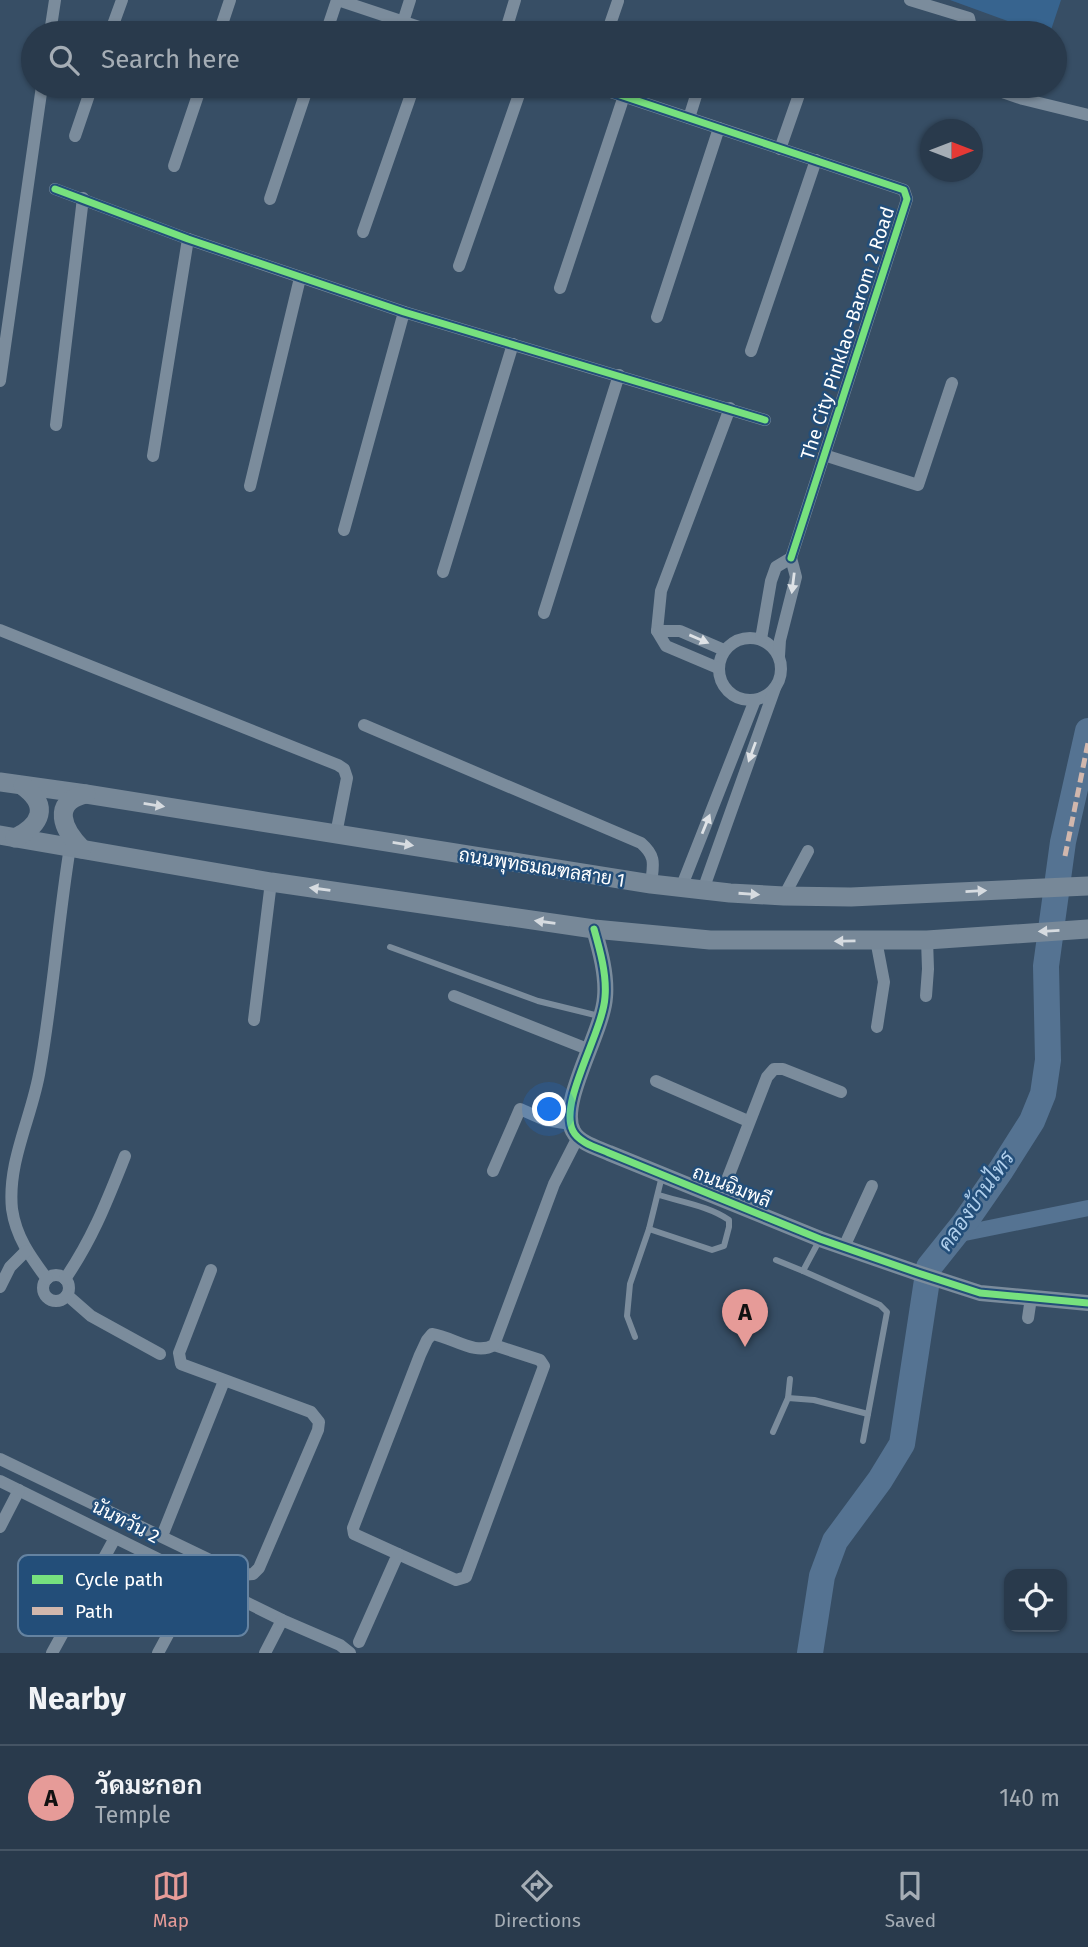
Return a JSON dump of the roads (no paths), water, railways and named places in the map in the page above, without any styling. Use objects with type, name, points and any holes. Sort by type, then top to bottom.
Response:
[{"type":"main road","name":"ถนนพุทธมณฑลสาย 1","points":[[0,782],[681,888],[784,897],[851,897],[1088,886]]},
{"type":"main road","points":[[8,836],[30,830],[39,816],[37,799],[23,786]]},
{"type":"main road","points":[[76,848],[63,819],[68,802],[73,797],[86,794]]},
{"type":"main road","points":[[8,836],[271,882],[594,929],[710,940],[927,940],[1088,929]]},
{"type":"street","points":[[52,21],[55,0]]},
{"type":"street","points":[[114,21],[122,0]]},
{"type":"street","points":[[223,21],[230,0]]},
{"type":"street","points":[[330,21],[338,0],[400,21]]},
{"type":"street","points":[[403,21],[410,0]]},
{"type":"street","points":[[509,21],[515,0]]},
{"type":"street","points":[[910,0],[969,18],[970,21]]},
{"type":"street","points":[[611,21],[618,1]]},
{"type":"street","points":[[0,381],[40,98]]},
{"type":"street","points":[[75,136],[88,98]]},
{"type":"street","points":[[174,166],[197,98]]},
{"type":"street","points":[[270,199],[304,98]]},
{"type":"street","points":[[363,232],[410,98]]},
{"type":"street","points":[[459,266],[518,98]]},
{"type":"street","points":[[561,288],[623,98]]},
{"type":"street","name":"The City Pinklao-Barom 2 Road","points":[[630,98],[904,190],[907,199],[791,558]]},
{"type":"street","points":[[689,118],[695,98]]},
{"type":"street","points":[[780,149],[798,98]]},
{"type":"street","points":[[1020,98],[1088,115]]},
{"type":"street","points":[[657,317],[719,128]]},
{"type":"street","points":[[751,351],[816,160]]},
{"type":"street","points":[[55,189],[188,239],[404,312],[765,420]]},
{"type":"street","points":[[56,425],[83,198]]},
{"type":"street","points":[[153,456],[188,239]]},
{"type":"street","points":[[250,486],[300,278]]},
{"type":"street","points":[[344,530],[404,312]]},
{"type":"street","points":[[443,572],[513,344]]},
{"type":"street","points":[[544,613],[619,375]]},
{"type":"street","points":[[824,455],[918,485],[952,383]]},
{"type":"street","points":[[718,667],[666,646],[657,631],[661,591],[730,408]]},
{"type":"street","points":[[703,890],[781,673],[780,640],[796,577],[791,558],[776,567],[761,639]]},
{"type":"street","points":[[0,629],[338,765],[344,769],[347,778],[336,834]]},
{"type":"street","points":[[657,631],[680,631],[724,650]]},
{"type":"street","points":[[775,688],[755,700],[735,697],[720,681],[718,667],[724,650],[741,638],[761,639],[768,643],[779,657]]},
{"type":"street","points":[[681,888],[755,700]]},
{"type":"street","points":[[364,725],[641,843],[653,858],[650,884]]},
{"type":"street","points":[[47,1279],[26,1251],[17,1232],[12,1207],[12,1180],[40,1070],[60,909],[76,848]]},
{"type":"street","points":[[784,897],[808,851]]},
{"type":"street","points":[[254,1020],[271,882]]},
{"type":"street","points":[[494,1345],[540,1360],[544,1362],[544,1366],[466,1577],[456,1580],[354,1534],[353,1528],[424,1347],[432,1334],[445,1336],[478,1350],[494,1345],[574,1130],[570,1103],[601,1016],[605,988],[594,929]]},
{"type":"street","points":[[877,940],[884,982],[877,1027]]},
{"type":"street","points":[[926,996],[929,969],[927,940]]},
{"type":"street","points":[[454,996],[590,1050]]},
{"type":"street","points":[[720,1198],[748,1121],[767,1077],[774,1069],[783,1069],[841,1092]]},
{"type":"street","points":[[656,1081],[748,1121]]},
{"type":"street","points":[[493,1171],[520,1109],[574,1130]]},
{"type":"street","name":"ถนนฉิมพลี","points":[[574,1130],[609,1153],[820,1239],[918,1273],[980,1293],[1088,1304]]},
{"type":"street","points":[[65,1279],[86,1250],[96,1230],[125,1156]]},
{"type":"street","points":[[844,1247],[872,1186]]},
{"type":"street","points":[[0,1287],[10,1268],[26,1251]]},
{"type":"street","points":[[211,1270],[179,1353],[181,1364],[311,1412],[319,1422],[318,1430],[259,1568],[248,1576]]},
{"type":"street","points":[[60,1276],[65,1279],[69,1290],[67,1295],[58,1301],[48,1298],[43,1289],[47,1279],[60,1276]]},
{"type":"street","points":[[67,1295],[91,1315],[160,1354]]},
{"type":"street","points":[[1028,1318],[1031,1298]]},
{"type":"street","points":[[162,1536],[224,1381]]},
{"type":"street","points":[[0,1459],[200,1555]]},
{"type":"street","name":"นันทวัน 2","points":[[0,1481],[150,1555]]},
{"type":"street","points":[[0,1527],[19,1490]]},
{"type":"street","points":[[107,1555],[116,1538]]},
{"type":"street","points":[[359,1642],[398,1554]]},
{"type":"street","name":"นันทวัน 2","points":[[248,1603],[349,1652]]},
{"type":"street","points":[[265,1653],[282,1620]]},
{"type":"street","points":[[52,1653],[61,1636]]},
{"type":"street","points":[[158,1653],[167,1636]]},
{"type":"lane","points":[[390,947],[538,1001],[601,1016]]},
{"type":"lane","points":[[635,1336],[627,1316],[629,1284],[649,1229],[662,1174]]},
{"type":"lane","points":[[649,1229],[712,1250],[724,1246],[729,1220],[708,1210],[659,1195]]},
{"type":"lane","points":[[803,1271],[820,1239]]},
{"type":"lane","points":[[776,1260],[880,1305],[887,1312],[863,1440]]},
{"type":"lane","points":[[774,1432],[788,1398],[790,1379]]},
{"type":"lane","points":[[788,1398],[814,1400],[868,1414]]},
{"type":"waterway","name":"คลองบ้านไทร","points":[[810,1653],[822,1576],[835,1541],[880,1480],[902,1444],[929,1267],[1001,1170],[1032,1121],[1043,1094],[1048,1060],[1046,966],[1063,842],[1088,731]]},
{"type":"waterway","points":[[955,1235],[1088,1208]]},
{"type":"place","name":"วัดมะกอก","points":[[745,1347]]}]
